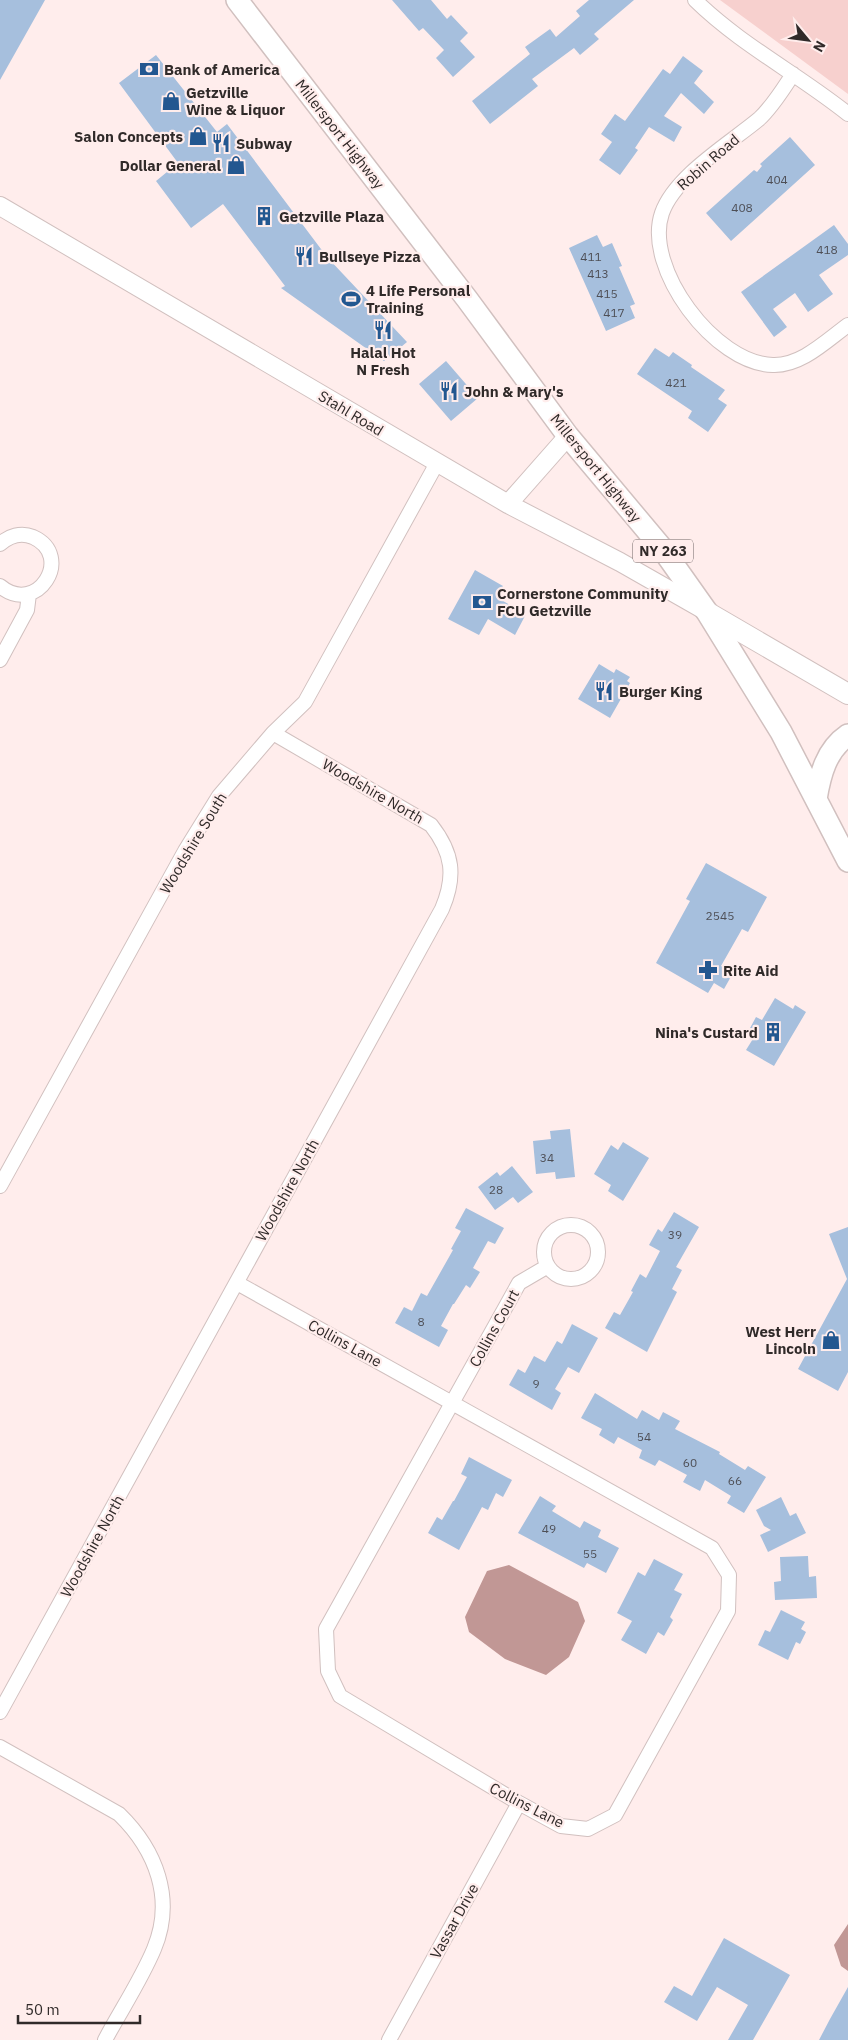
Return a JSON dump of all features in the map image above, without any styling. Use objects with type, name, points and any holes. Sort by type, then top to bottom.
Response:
[{"type":"main road","name":"Millersport Highway","points":[[237,0],[467,299],[568,436],[661,547],[707,612],[780,732],[848,862]]},
{"type":"main road","points":[[707,612],[848,694]]},
{"type":"main road","points":[[816,799],[825,763],[832,751],[848,735]]},
{"type":"street","points":[[695,0],[744,42],[793,74],[848,114]]},
{"type":"street","name":"Robin Road","points":[[793,74],[776,100],[760,117],[675,189],[662,214],[659,230],[660,251],[674,284],[693,315],[722,344],[744,358],[773,365],[792,362],[804,357],[848,325]]},
{"type":"street","name":"Stahl Road","points":[[0,206],[508,504],[620,562],[707,612]]},
{"type":"street","points":[[508,504],[568,436]]},
{"type":"street","name":"Woodshire South","points":[[0,1186],[185,851],[219,796],[273,733],[305,702],[437,463]]},
{"type":"street","points":[[0,544],[9,537],[28,535],[38,539],[45,546],[50,554],[52,564],[46,583],[30,594],[10,593],[0,586]]},
{"type":"street","points":[[0,660],[27,610],[30,594]]},
{"type":"street","name":"Woodshire North","points":[[0,1712],[442,909],[449,891],[451,875],[448,854],[442,838],[431,825],[273,733]]},
{"type":"street","name":"Collins Court","points":[[452,1403],[519,1283],[548,1266]]},
{"type":"street","name":"Collins Lane","points":[[237,1283],[712,1548],[729,1574],[728,1611],[615,1815],[588,1829],[561,1826],[340,1696],[328,1671],[326,1629],[452,1403]]},
{"type":"street","points":[[0,1747],[119,1814],[145,1844],[154,1862],[161,1886],[162,1910],[160,1930],[154,1949],[105,2040]]},
{"type":"street","name":"Vassar Drive","points":[[389,2040],[519,1803]]},
{"type":"shaded area","points":[[720,0],[848,0],[848,94]]},
{"type":"shaded area","points":[[509,1565],[578,1602],[585,1621],[569,1657],[546,1675],[505,1659],[469,1632],[465,1617],[487,1571]]},
{"type":"shaded area","points":[[848,1924],[848,1971],[841,1966],[834,1945]]},
{"type":"building","points":[[0,0],[45,0],[0,80]]},
{"type":"building","points":[[392,0],[431,0],[447,19],[451,15],[468,33],[460,41],[475,57],[453,77],[436,58],[444,50],[423,28],[419,31]]},
{"type":"building","points":[[589,0],[634,0],[594,34],[599,39],[580,55],[574,48],[532,79],[538,86],[490,124],[472,101],[530,54],[525,47],[550,29],[556,37],[580,16],[576,11]]},
{"type":"building","name":"Getzville Plaza","points":[[156,55],[217,132],[227,124],[327,257],[407,342],[384,361],[281,288],[285,286],[223,204],[191,228],[156,181],[178,163],[119,83]]},
{"type":"building","points":[[683,56],[703,71],[694,83],[714,102],[704,114],[681,93],[664,116],[682,127],[674,142],[649,127],[635,148],[638,150],[620,175],[599,160],[612,142],[601,134],[615,114],[625,121],[663,69],[670,74]]},
{"type":"building","points":[[790,137],[815,165],[731,241],[706,213],[754,170],[757,172],[762,166],[760,164]]},
{"type":"building","points":[[834,225],[848,244],[848,255],[819,275],[833,294],[808,312],[795,293],[773,309],[787,327],[774,337],[741,292]]},
{"type":"building","points":[[597,235],[603,247],[612,243],[622,266],[619,267],[635,304],[630,306],[635,318],[606,331],[569,248]]},
{"type":"building","points":[[655,348],[669,357],[673,352],[725,390],[718,399],[727,405],[708,432],[688,418],[692,411],[637,374]]},
{"type":"building","name":"John & Mary's","points":[[446,361],[478,398],[451,421],[419,384]]},
{"type":"building","name":"Cornerstone Community FCU Getzville","points":[[475,570],[503,586],[496,597],[526,614],[515,635],[488,619],[479,635],[448,619]]},
{"type":"building","name":"Burger King","points":[[599,664],[614,673],[616,669],[630,677],[627,681],[630,683],[610,718],[578,699]]},
{"type":"building","name":"Rite Aid","points":[[706,863],[767,897],[748,932],[742,929],[721,966],[733,973],[724,989],[714,983],[708,993],[656,963],[690,901],[686,899]]},
{"type":"building","name":"Nina's Custard","points":[[775,998],[793,1009],[795,1005],[806,1012],[774,1066],[746,1050],[756,1034],[749,1030],[756,1017],[762,1020]]},
{"type":"building","points":[[570,1129],[575,1177],[556,1179],[555,1172],[536,1174],[533,1141],[551,1139],[550,1131]]},
{"type":"building","points":[[623,1142],[649,1158],[623,1201],[608,1191],[611,1185],[594,1174],[611,1145],[618,1150]]},
{"type":"building","points":[[512,1166],[533,1192],[518,1203],[513,1197],[495,1210],[478,1187],[497,1172],[500,1176]]},
{"type":"building","points":[[466,1208],[504,1228],[495,1244],[488,1241],[473,1268],[480,1272],[470,1288],[466,1285],[453,1304],[441,1326],[448,1330],[439,1347],[395,1323],[404,1307],[412,1311],[421,1293],[427,1296],[453,1250],[451,1249],[461,1231],[455,1228]]},
{"type":"building","points":[[674,1212],[699,1227],[676,1267],[682,1270],[672,1289],[677,1292],[647,1352],[605,1328],[614,1312],[620,1315],[633,1292],[631,1291],[640,1274],[646,1278],[660,1251],[649,1245],[658,1229],[662,1232]]},
{"type":"building","name":"West Herr Lincoln","points":[[848,1227],[848,1372],[838,1391],[798,1369],[847,1279],[829,1234]]},
{"type":"building","points":[[572,1324],[598,1338],[579,1373],[568,1367],[555,1389],[561,1393],[552,1410],[509,1385],[518,1369],[525,1373],[534,1356],[545,1362],[557,1341],[562,1344]]},
{"type":"building","points":[[595,1393],[637,1419],[642,1410],[659,1420],[663,1412],[680,1421],[675,1429],[720,1452],[719,1454],[745,1470],[748,1466],[766,1477],[744,1513],[727,1503],[731,1496],[705,1480],[700,1491],[683,1482],[687,1475],[659,1460],[655,1466],[639,1458],[642,1450],[618,1437],[614,1444],[599,1435],[602,1429],[581,1418]]},
{"type":"building","points":[[469,1457],[512,1480],[503,1497],[496,1493],[488,1510],[482,1507],[459,1550],[428,1533],[437,1517],[442,1520],[467,1477],[461,1474]]},
{"type":"building","points":[[540,1496],[556,1506],[552,1511],[580,1528],[584,1521],[601,1530],[598,1537],[619,1548],[606,1573],[587,1563],[584,1568],[518,1533]]},
{"type":"building","points":[[781,1497],[790,1516],[796,1513],[806,1533],[768,1552],[760,1535],[771,1530],[764,1526],[756,1510]]},
{"type":"building","points":[[808,1556],[809,1577],[816,1576],[817,1598],[775,1600],[774,1582],[781,1581],[780,1557]]},
{"type":"building","points":[[654,1559],[683,1574],[674,1590],[682,1594],[670,1617],[673,1620],[664,1636],[658,1632],[646,1654],[621,1640],[632,1621],[617,1613],[638,1572],[645,1576]]},
{"type":"building","points":[[781,1610],[805,1622],[801,1629],[806,1632],[800,1644],[796,1642],[788,1660],[758,1645],[765,1630],[770,1632]]},
{"type":"building","points":[[724,1938],[790,1975],[753,2040],[728,2040],[748,2005],[717,1987],[697,2021],[664,2002],[674,1986],[692,1996]]},
{"type":"building","points":[[848,1987],[848,2040],[819,2040],[830,2019]]},
{"type":"place","name":"Bank of America","points":[[149,69]]},
{"type":"place","name":"Getzville Wine & Liquor","points":[[171,101]]},
{"type":"place","name":"Salon Concepts","points":[[198,136]]},
{"type":"place","name":"Subway","points":[[221,143]]},
{"type":"place","name":"Dollar General","points":[[236,165]]},
{"type":"place","name":"Getzville Plaza","points":[[264,216]]},
{"type":"place","name":"Bullseye Pizza","points":[[304,256]]},
{"type":"place","name":"4 Life Personal Training","points":[[351,299]]},
{"type":"place","name":"Halal Hot N Fresh","points":[[383,330]]},
{"type":"place","name":"John & Mary's","points":[[449,391]]},
{"type":"place","name":"Cornerstone Community FCU Getzville","points":[[482,602]]},
{"type":"place","name":"Burger King","points":[[604,691]]},
{"type":"place","name":"Rite Aid","points":[[708,970]]},
{"type":"place","name":"Nina's Custard","points":[[773,1032]]},
{"type":"place","name":"West Herr Lincoln","points":[[831,1340]]}]
